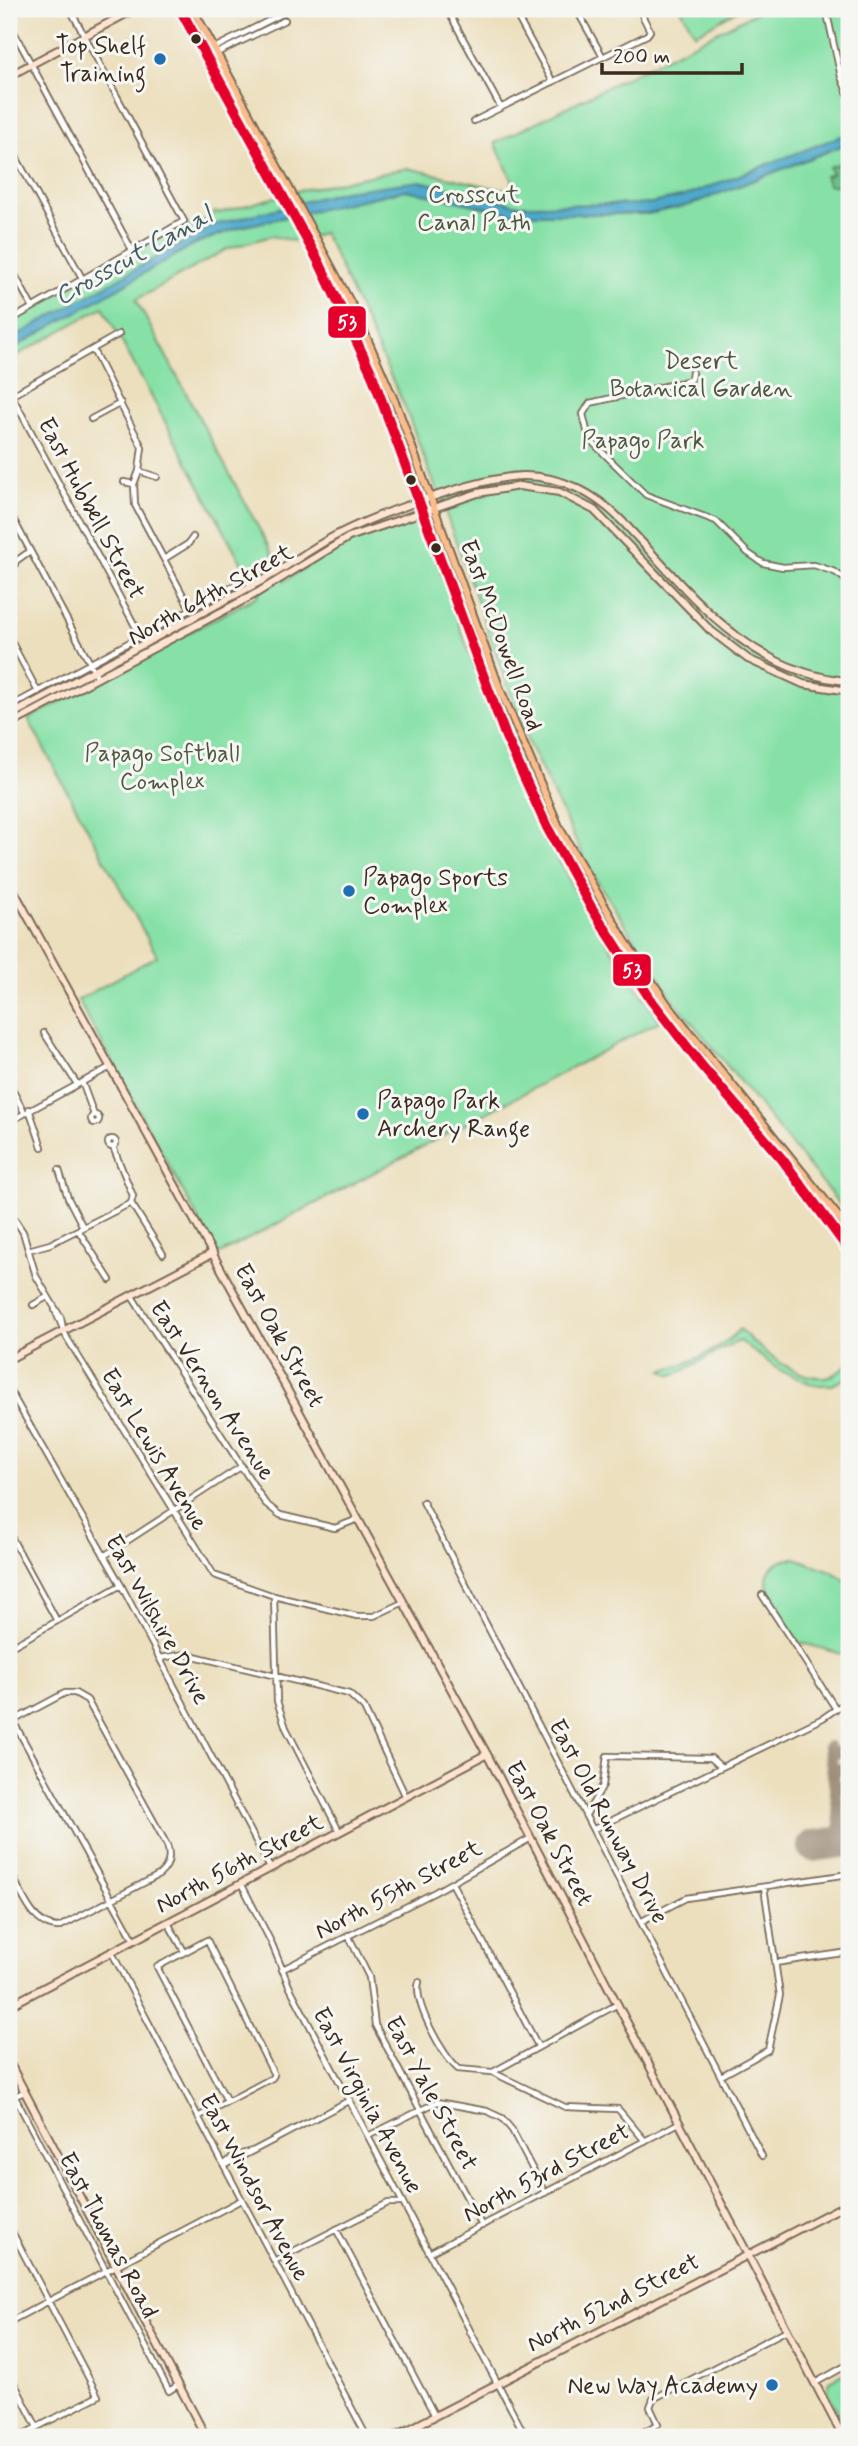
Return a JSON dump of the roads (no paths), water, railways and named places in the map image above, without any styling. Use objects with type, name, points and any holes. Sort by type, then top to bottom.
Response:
[{"type":"main road","points":[[9,76],[135,9]]},
{"type":"main road","name":"East McDowell Road","points":[[180,9],[294,216],[360,348],[421,503],[513,753],[538,810],[591,907],[667,1022],[825,1215],[849,1250]]},
{"type":"main road","name":"East McDowell Road","points":[[193,9],[305,214],[391,391],[522,745],[560,829],[598,898],[681,1023],[849,1230]]},
{"type":"main road","points":[[213,69],[223,63]]},
{"type":"main road","points":[[350,302],[360,348],[370,356],[391,391]]},
{"type":"main road","name":"North 64th Street","points":[[9,716],[251,587],[362,522],[509,477],[540,477],[573,486],[590,494],[613,513],[714,618],[744,644],[799,672],[849,681]]},
{"type":"main road","name":"North 64th Street","points":[[9,725],[267,587],[322,547],[435,507],[514,486],[540,487],[568,495],[610,523],[710,630],[735,651],[786,678],[813,686],[849,691]]},
{"type":"main road","name":"East Oak Street","points":[[9,881],[487,1754],[843,2437]]},
{"type":"main road","points":[[825,1215],[831,1217],[849,1242]]},
{"type":"main road","points":[[9,1359],[213,1253]]},
{"type":"main road","name":"North 56th Street","points":[[9,2006],[487,1754]]},
{"type":"main road","name":"East Thomas Road","points":[[9,2062],[206,2437]]},
{"type":"main road","name":"North 52nd Street","points":[[394,2437],[849,2203]]},
{"type":"street","points":[[9,321],[184,221],[70,9]]},
{"type":"street","points":[[447,9],[501,108]]},
{"type":"street","points":[[513,9],[553,82]]},
{"type":"street","points":[[576,9],[603,57]]},
{"type":"street","points":[[474,121],[650,31],[639,9]]},
{"type":"street","points":[[826,9],[849,96]]},
{"type":"street","points":[[216,50],[283,17]]},
{"type":"street","points":[[9,23],[132,250]]},
{"type":"street","points":[[840,67],[849,80]]},
{"type":"street","points":[[9,144],[82,278]]},
{"type":"street","points":[[9,264],[32,307]]},
{"type":"street","points":[[10,397],[119,334]]},
{"type":"street","points":[[93,350],[142,447],[139,471],[134,484],[135,505],[191,610]]},
{"type":"street","points":[[692,372],[691,379],[679,383],[587,405],[583,416],[589,439],[639,490],[659,501],[692,510],[716,521],[748,554],[763,563],[783,567],[814,565],[835,572],[849,582]]},
{"type":"street","name":"East Hubbell Street","points":[[10,397],[141,637]]},
{"type":"street","points":[[91,419],[121,403]]},
{"type":"street","points":[[139,471],[157,477]]},
{"type":"street","points":[[124,482],[134,484]]},
{"type":"street","points":[[9,511],[98,678]]},
{"type":"street","points":[[163,559],[188,544],[192,537]]},
{"type":"street","points":[[9,581],[16,561],[30,551]]},
{"type":"street","name":"North 64th Street","points":[[9,707],[247,579],[251,587]]},
{"type":"street","points":[[9,637],[38,692]]},
{"type":"street","points":[[44,1034],[80,1083],[94,1115]]},
{"type":"street","points":[[9,1122],[110,1067]]},
{"type":"street","points":[[9,1083],[27,1110],[42,1147]]},
{"type":"street","points":[[28,1250],[50,1244],[131,1203],[133,1196],[113,1147]]},
{"type":"street","points":[[59,1170],[80,1228],[110,1280]]},
{"type":"street","points":[[131,1203],[163,1254]]},
{"type":"street","name":"East Lewis Avenue","points":[[9,1211],[23,1232],[36,1276],[63,1324],[63,1330],[206,1566],[223,1580],[274,1596]]},
{"type":"street","name":"East Vernon Avenue","points":[[131,1295],[265,1503],[280,1515],[335,1528],[358,1519]]},
{"type":"street","points":[[33,1305],[47,1297]]},
{"type":"street","name":"East Wilshire Drive","points":[[9,1389],[121,1585],[270,1868]]},
{"type":"street","points":[[104,1556],[242,1466]]},
{"type":"street","name":"East Old Runway Drive","points":[[423,1502],[762,2156]]},
{"type":"street","points":[[9,1533],[57,1621]]},
{"type":"street","points":[[9,1648],[121,1585]]},
{"type":"street","points":[[762,1595],[836,1709]]},
{"type":"street","points":[[339,1831],[286,1728],[277,1702],[274,1596],[357,1616],[374,1616],[404,1602]]},
{"type":"street","points":[[160,1658],[186,1654],[349,1694],[364,1707],[406,1797]]},
{"type":"street","points":[[9,1868],[35,1916],[50,1926],[65,1926],[112,1901],[159,1875],[167,1866],[167,1845],[90,1704],[75,1693],[60,1695],[11,1722],[112,1901],[134,1941]]},
{"type":"street","points":[[594,1829],[823,1718],[849,1700]]},
{"type":"street","points":[[586,1815],[603,1785],[607,1756],[711,1758],[721,1767]]},
{"type":"street","name":"North 55th Street","points":[[281,1970],[452,1883],[531,1838]]},
{"type":"street","points":[[642,1921],[686,1898],[849,1874]]},
{"type":"street","points":[[452,1883],[538,2046]]},
{"type":"street","name":"East Virginia Avenue","points":[[241,1884],[272,1944],[281,1970],[402,2197],[401,2203],[526,2437]]},
{"type":"street","points":[[722,2076],[768,2050],[780,1995],[764,1887]]},
{"type":"street","points":[[168,1923],[184,1951]]},
{"type":"street","name":"East Yale Street","points":[[348,1935],[369,1977],[373,2020],[482,2226]]},
{"type":"street","points":[[198,2117],[227,2101],[274,2075],[207,1940],[157,1967],[227,2101]]},
{"type":"street","points":[[775,1963],[849,1952]]},
{"type":"street","name":"East Windsor Avenue","points":[[112,1953],[366,2437]]},
{"type":"street","points":[[419,1982],[417,1992],[421,2004],[454,2066],[492,2072],[565,2107],[618,2109],[645,2141]]},
{"type":"street","points":[[492,2072],[618,2004]]},
{"type":"street","points":[[9,2099],[24,2092]]},
{"type":"street","name":"East Thomas Road","points":[[15,2097],[169,2391],[178,2385]]},
{"type":"street","points":[[224,2166],[234,2156],[241,2157],[350,2100]]},
{"type":"street","points":[[369,2136],[420,2109],[444,2102],[487,2111],[502,2118],[517,2139],[545,2193]]},
{"type":"street","name":"North 53rd Street","points":[[429,2253],[680,2123]]},
{"type":"street","points":[[9,2322],[241,2200]]},
{"type":"street","points":[[274,2261],[388,2203],[401,2203]]},
{"type":"street","points":[[9,2226],[98,2396],[18,2437]]},
{"type":"street","points":[[336,2229],[435,2416]]},
{"type":"street","points":[[633,2437],[658,2424],[650,2402],[787,2330]]},
{"type":"street","points":[[815,2383],[849,2364]]},
{"type":"street","points":[[9,2374],[37,2427]]},
{"type":"street","points":[[649,2429],[653,2437]]},
{"type":"water","points":[[849,133],[849,142],[834,149],[690,205],[648,214],[515,214],[406,190],[241,227],[197,243],[9,351],[9,340],[214,225],[344,191],[420,181],[519,205],[647,204],[685,196]]},
{"type":"place","name":"Top Shelf Training","points":[[160,59]]},
{"type":"place","name":"Papago Sports Complex","points":[[349,891]]},
{"type":"place","name":"Papago Park Archery Range","points":[[363,1114]]},
{"type":"place","name":"New Way Academy","points":[[772,2385]]},
{"type":"park label","name":"Crosscut Canal Path","points":[[474,208]]},
{"type":"park label","name":"Desert Botanical Garden","points":[[701,374]]},
{"type":"park label","name":"Papago Park","points":[[643,440]]},
{"type":"park label","name":"Papago Softball Complex","points":[[162,767]]},
{"type":"water label","name":"Crosscut Canal","points":[[133,255]]}]
